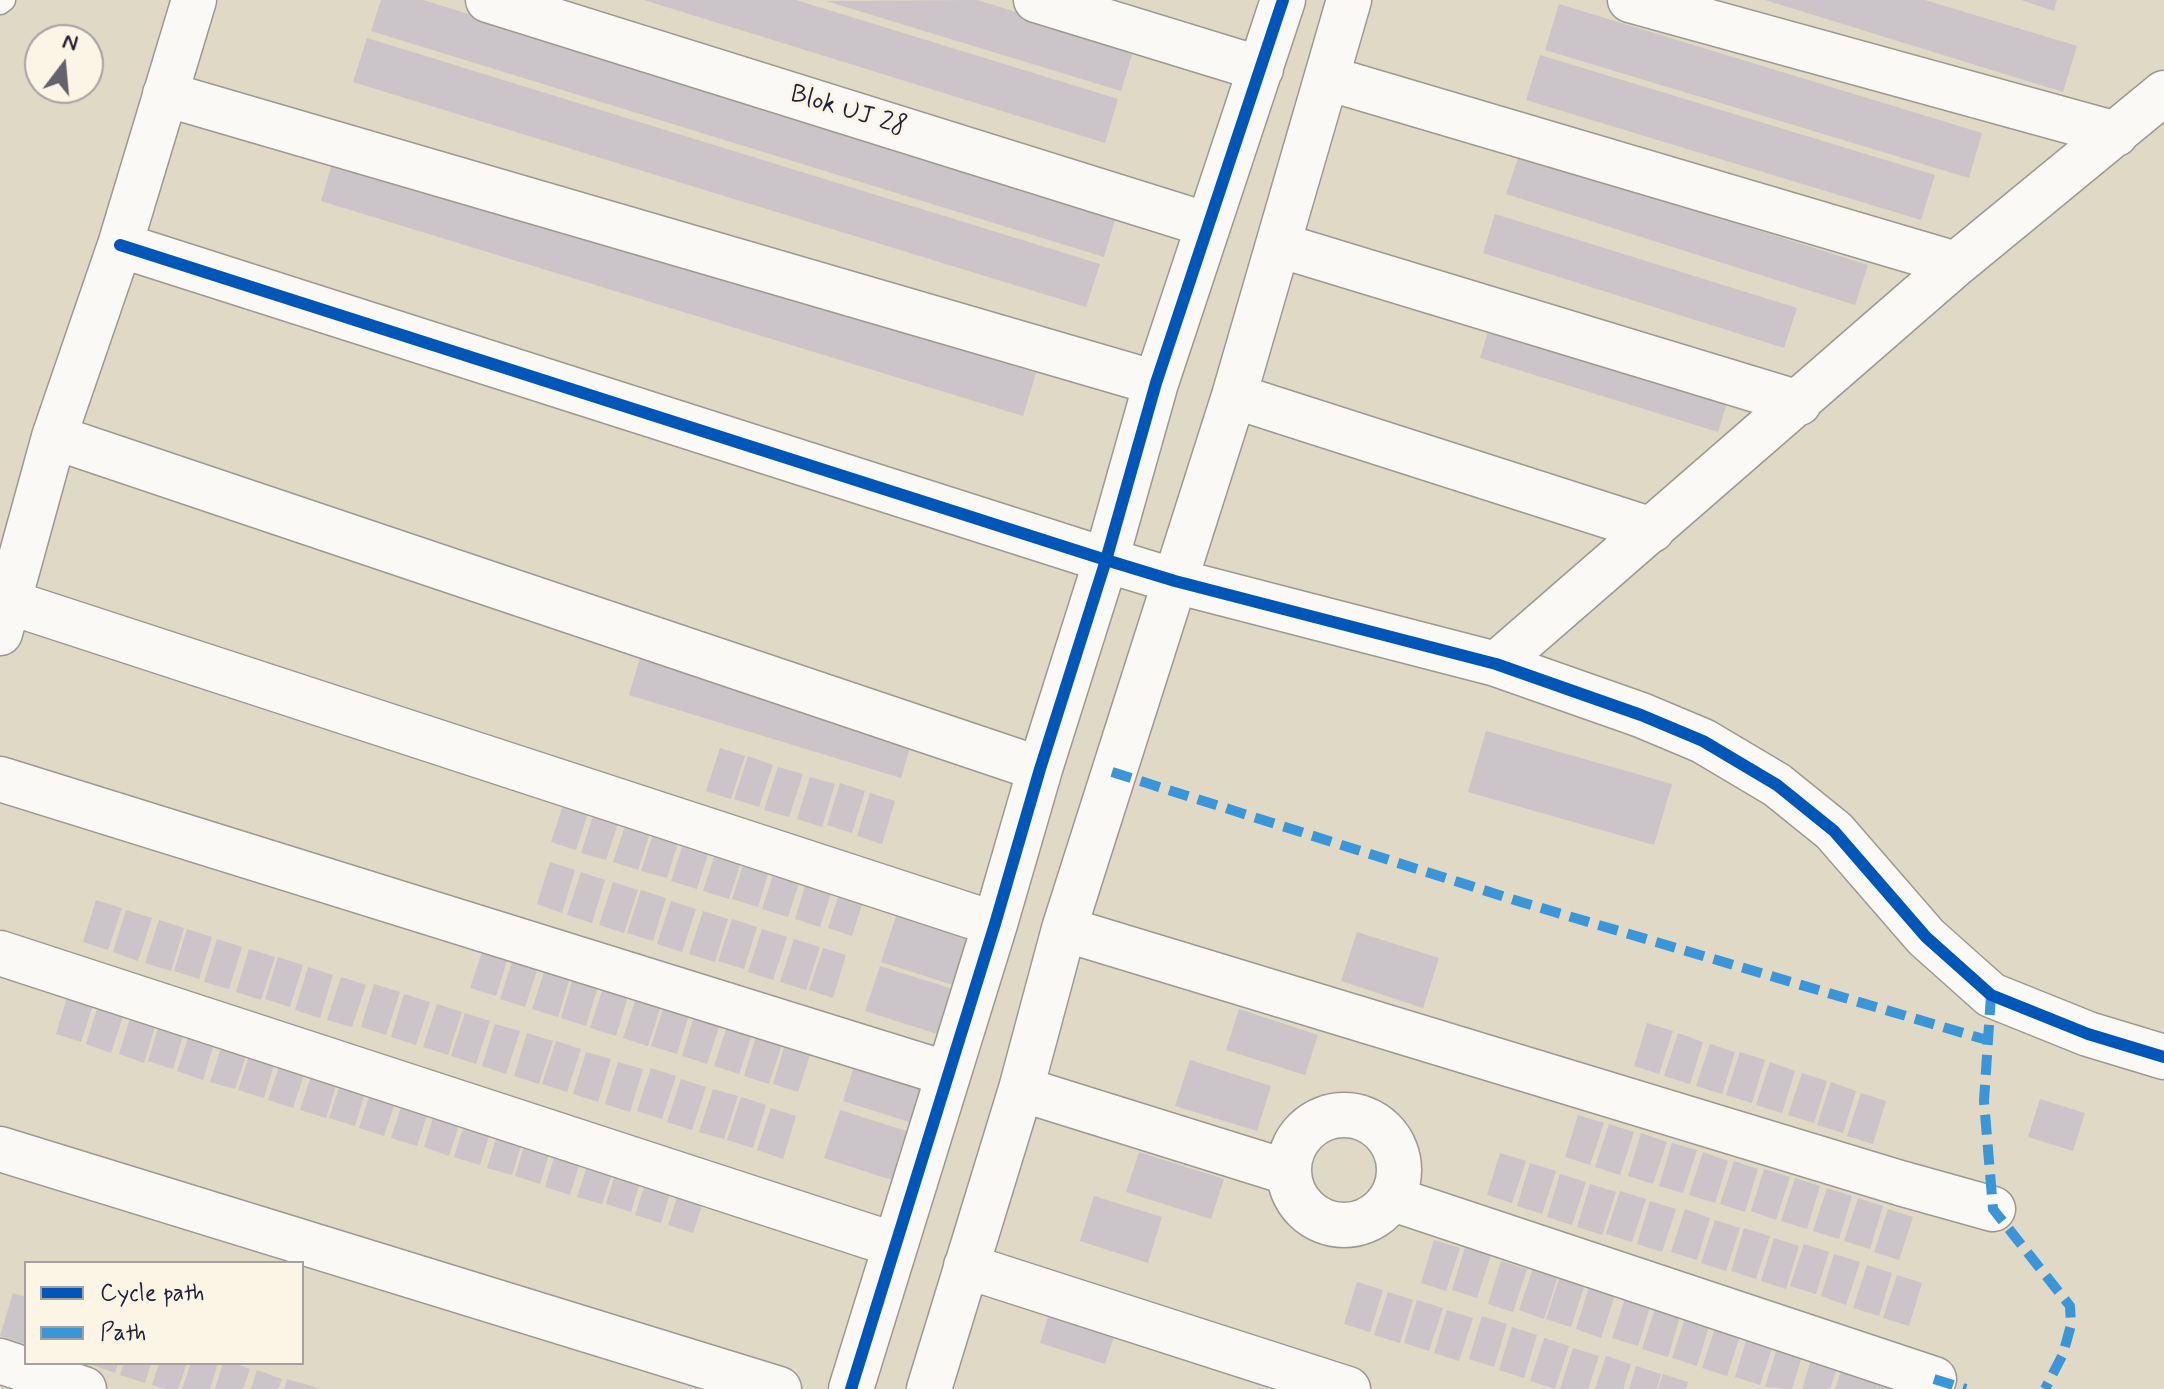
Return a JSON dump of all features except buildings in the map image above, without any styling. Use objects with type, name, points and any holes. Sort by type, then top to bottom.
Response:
[{"type":"street","points":[[194,0],[120,245],[54,437],[5,618],[995,924]]},
{"type":"street","name":"Blok UJ 28","points":[[488,0],[1208,225]]},
{"type":"street","points":[[1036,0],[1261,69]]},
{"type":"street","points":[[1630,0],[2116,134]]},
{"type":"street","points":[[851,1389],[1106,560],[1156,383],[1280,9],[1338,39],[1956,264]]},
{"type":"street","points":[[929,1389],[1021,1089],[1064,929],[1234,396],[1338,39]]},
{"type":"street","points":[[1496,664],[1956,264],[2164,93]]},
{"type":"street","points":[[165,94],[1156,383]]},
{"type":"street","points":[[120,245],[1106,560],[1175,581],[1496,664],[1574,690],[1703,741],[1777,785],[1834,831],[1926,937],[1991,995],[2088,1034],[2164,1057]]},
{"type":"street","points":[[1279,245],[1799,403]]},
{"type":"street","points":[[1234,396],[1652,530]]},
{"type":"street","points":[[54,437],[1040,769]]},
{"type":"street","points":[[0,779],[948,1074]]},
{"type":"street","points":[[1064,929],[1993,1209]]},
{"type":"street","points":[[0,953],[895,1245]]},
{"type":"street","points":[[1021,1089],[1287,1172]]},
{"type":"street","points":[[1343,1114],[1372,1121],[1393,1142],[1400,1171],[1393,1199],[1372,1219],[1344,1227],[1316,1219],[1295,1200],[1287,1172],[1293,1143],[1314,1122],[1343,1114]]},
{"type":"street","points":[[0,1149],[779,1389]]},
{"type":"street","points":[[1393,1199],[1934,1379]]},
{"type":"street","points":[[966,1266],[1348,1389]]},
{"type":"street","points":[[0,1361],[84,1389]]},
{"type":"marked path","points":[[1112,772],[1521,902],[1987,1040]]},
{"type":"marked path","points":[[1991,995],[1984,1101],[1993,1209],[2070,1306],[2071,1325],[2063,1354],[2045,1389]]},
{"type":"marked path","points":[[1934,1379],[1966,1389]]},
{"type":"cycle path","points":[[851,1389],[1106,560],[1156,383],[1283,0]]},
{"type":"cycle path","points":[[120,245],[1106,560],[1175,581],[1496,664],[1641,715],[1703,741],[1777,785],[1834,831],[1926,937],[1991,995],[2088,1034],[2164,1057]]}]
